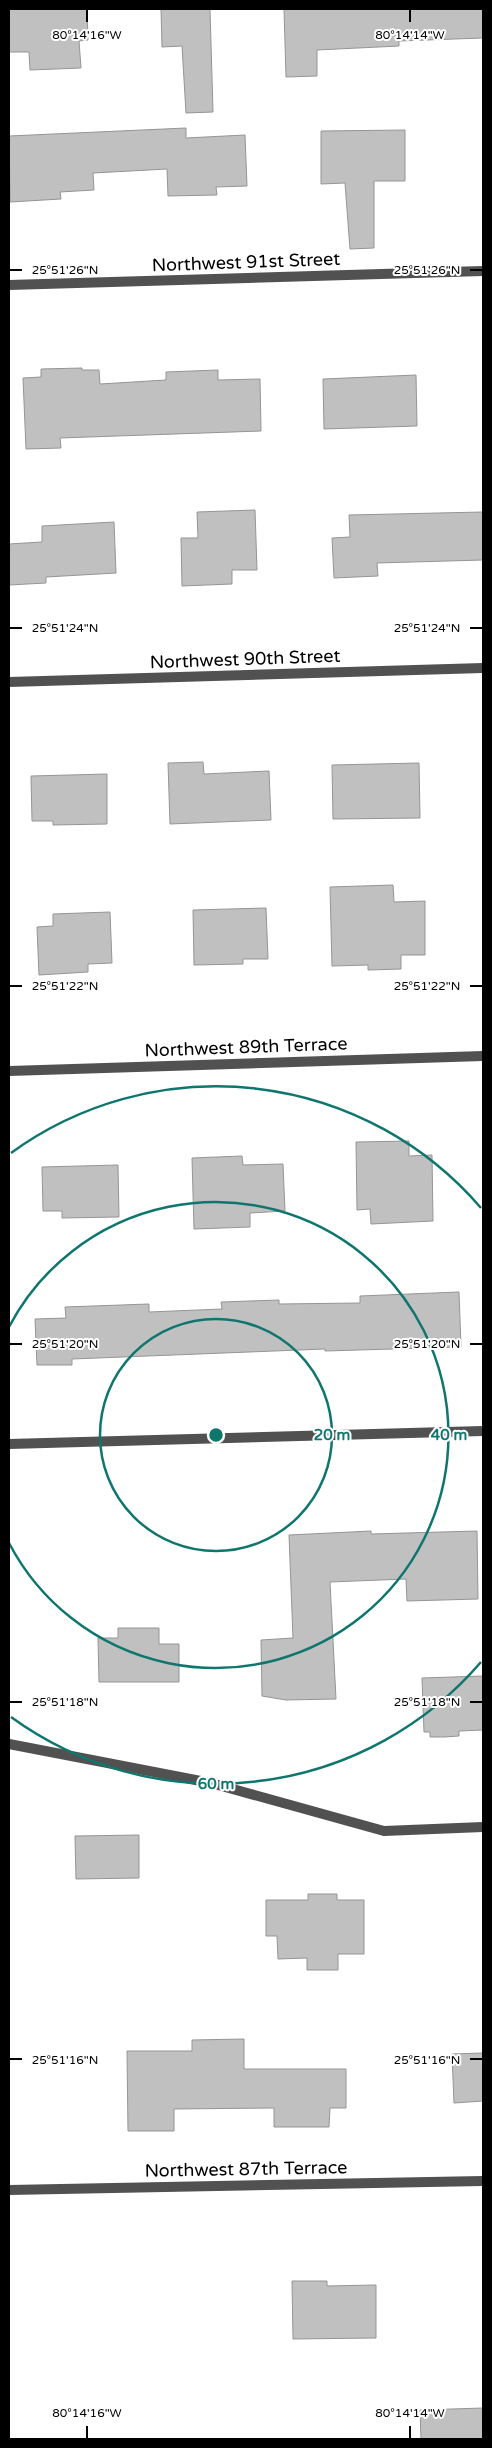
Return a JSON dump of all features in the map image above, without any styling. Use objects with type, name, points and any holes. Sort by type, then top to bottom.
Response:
[{"type":"street","name":"Northwest 91st Street","points":[[9,285],[483,271]]},
{"type":"street","name":"Northwest 90th Street","points":[[9,682],[483,668]]},
{"type":"street","name":"Northwest 89th Terrace","points":[[9,1071],[483,1056]]},
{"type":"street","points":[[9,1444],[483,1431]]},
{"type":"street","points":[[9,1744],[211,1783],[384,1831],[483,1827]]},
{"type":"street","name":"Northwest 87th Terrace","points":[[9,2190],[483,2181]]},
{"type":"building","points":[[9,9],[87,9],[88,40],[79,41],[81,68],[30,70],[29,52],[9,52]]},
{"type":"building","points":[[161,9],[210,9],[213,112],[186,113],[182,46],[162,47]]},
{"type":"building","points":[[284,9],[483,9],[483,38],[399,41],[399,46],[317,50],[317,76],[286,77]]},
{"type":"building","points":[[186,128],[186,138],[245,135],[247,186],[216,187],[217,195],[168,196],[167,169],[93,173],[94,190],[60,192],[61,199],[10,202],[9,136]]},
{"type":"building","points":[[405,130],[405,181],[374,181],[374,248],[350,249],[345,183],[321,184],[321,131]]},
{"type":"building","points":[[82,368],[82,370],[99,370],[100,384],[166,380],[166,372],[218,370],[218,380],[260,379],[261,431],[60,438],[61,448],[26,449],[23,378],[41,377],[41,369]]},
{"type":"building","points":[[416,375],[417,426],[324,429],[323,379]]},
{"type":"building","points":[[255,510],[257,570],[232,570],[232,584],[182,586],[181,538],[198,538],[197,512]]},
{"type":"building","points":[[483,512],[483,560],[377,563],[378,576],[334,578],[332,538],[350,537],[349,515]]},
{"type":"building","points":[[114,522],[116,573],[46,577],[46,583],[9,585],[9,544],[42,542],[42,526]]},
{"type":"building","points":[[203,762],[204,774],[269,771],[271,820],[170,824],[168,763]]},
{"type":"building","points":[[419,763],[420,818],[333,819],[332,765]]},
{"type":"building","points":[[107,774],[107,824],[53,825],[53,821],[32,821],[31,776]]},
{"type":"building","points":[[393,885],[394,902],[425,901],[425,955],[401,955],[401,969],[368,970],[368,965],[332,966],[330,887]]},
{"type":"building","points":[[266,908],[268,959],[243,959],[243,964],[194,965],[193,910]]},
{"type":"building","points":[[110,912],[112,963],[88,964],[88,972],[39,975],[37,927],[53,926],[53,914]]},
{"type":"building","points":[[409,1141],[409,1156],[432,1155],[433,1221],[371,1224],[370,1209],[357,1210],[356,1142]]},
{"type":"building","points":[[242,1156],[243,1165],[283,1164],[285,1211],[250,1213],[250,1227],[194,1229],[192,1158]]},
{"type":"building","points":[[118,1165],[119,1217],[62,1218],[62,1211],[43,1211],[42,1167]]},
{"type":"building","points":[[459,1292],[461,1347],[325,1351],[325,1349],[72,1359],[72,1365],[37,1365],[35,1319],[66,1318],[65,1307],[149,1304],[149,1312],[222,1309],[221,1302],[279,1300],[279,1304],[360,1303],[360,1296]]},
{"type":"building","points":[[371,1531],[371,1534],[477,1531],[478,1599],[407,1601],[406,1579],[330,1582],[336,1699],[286,1700],[262,1696],[261,1640],[293,1638],[289,1535]]},
{"type":"building","points":[[118,1628],[159,1628],[159,1644],[179,1644],[179,1682],[99,1682],[98,1638],[118,1638]]},
{"type":"building","points":[[483,1676],[483,1730],[459,1731],[459,1736],[444,1737],[430,1737],[430,1732],[424,1732],[422,1678]]},
{"type":"building","points":[[139,1835],[139,1878],[76,1879],[75,1836]]},
{"type":"building","points":[[308,1894],[337,1894],[337,1900],[364,1900],[364,1954],[338,1954],[338,1970],[307,1970],[307,1958],[278,1959],[277,1936],[266,1936],[266,1900],[308,1900]]},
{"type":"building","points":[[244,2039],[244,2069],[346,2069],[346,2108],[330,2108],[329,2127],[274,2127],[274,2108],[174,2109],[174,2131],[128,2131],[127,2051],[192,2051],[192,2040]]},
{"type":"building","points":[[483,2053],[483,2101],[454,2103],[452,2054]]},
{"type":"building","points":[[292,2281],[327,2281],[327,2286],[376,2285],[376,2338],[293,2339]]},
{"type":"building","points":[[483,2408],[483,2439],[421,2439],[420,2410]]}]
